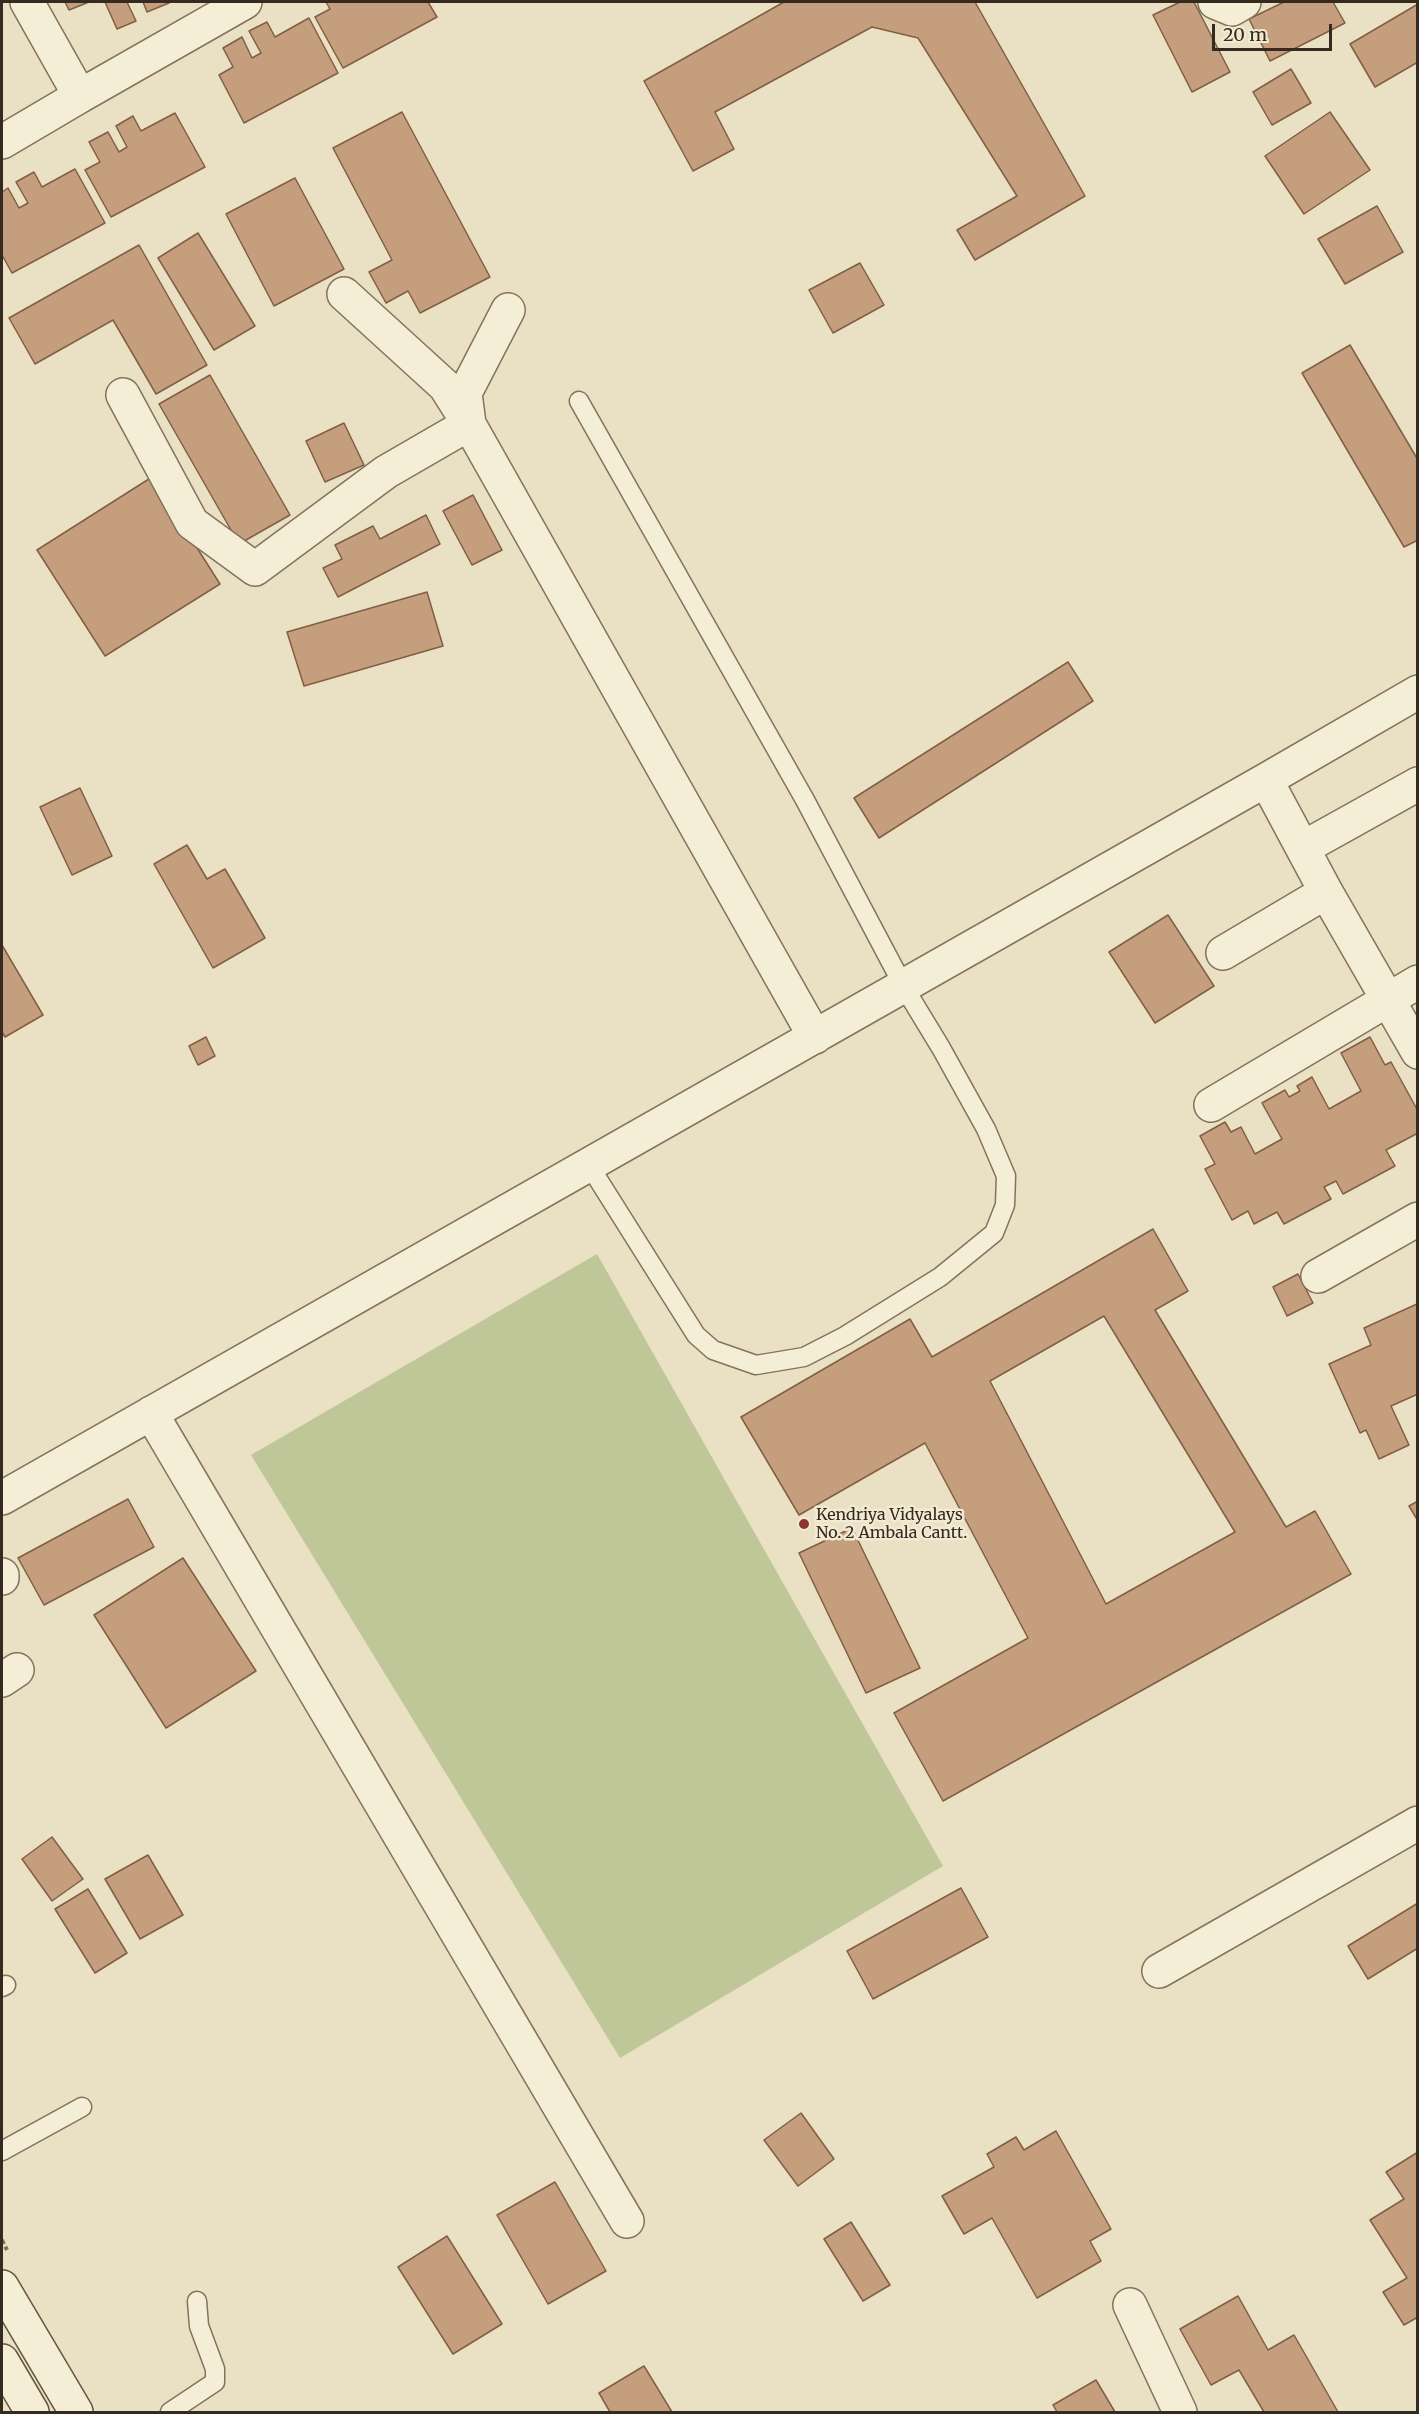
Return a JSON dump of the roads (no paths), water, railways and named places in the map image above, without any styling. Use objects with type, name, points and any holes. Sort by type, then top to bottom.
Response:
[{"type":"street","points":[[27,2],[80,96]]},
{"type":"street","points":[[2,142],[245,2]]},
{"type":"street","points":[[1215,2],[1232,9],[1244,2]]},
{"type":"street","points":[[344,294],[446,386],[470,424],[814,1037]]},
{"type":"street","points":[[470,424],[465,393],[508,310]]},
{"type":"street","points":[[123,395],[192,523],[255,569],[386,472],[470,424]]},
{"type":"street","points":[[2,1498],[904,987],[1418,692]]},
{"type":"street","points":[[1266,780],[1326,892],[1418,1053]]},
{"type":"street","points":[[1303,848],[1418,784]]},
{"type":"street","points":[[1223,953],[1326,892]]},
{"type":"street","points":[[1211,1105],[1418,982]]},
{"type":"street","points":[[1318,1276],[1418,1219]]},
{"type":"street","points":[[151,1413],[627,2221]]},
{"type":"street","points":[[1159,1971],[1418,1823]]},
{"type":"street","points":[[2,2287],[76,2412]]},
{"type":"street","points":[[1130,2305],[1180,2412]]},
{"type":"street","points":[[2,2361],[32,2412]]},
{"type":"lane","points":[[579,400],[805,800],[904,987],[986,1129],[1006,1176],[1005,1205],[994,1233],[940,1277],[845,1336],[804,1357],[756,1365],[712,1350],[696,1335],[589,1165]]},
{"type":"lane","points":[[2,2151],[82,2107]]},
{"type":"lane","points":[[170,2412],[215,2382],[215,2369],[199,2326],[197,2301]]},
{"type":"place","name":"Kendriya Vidyalays No. 2 Ambala Cantt.","points":[[804,1524]]}]
